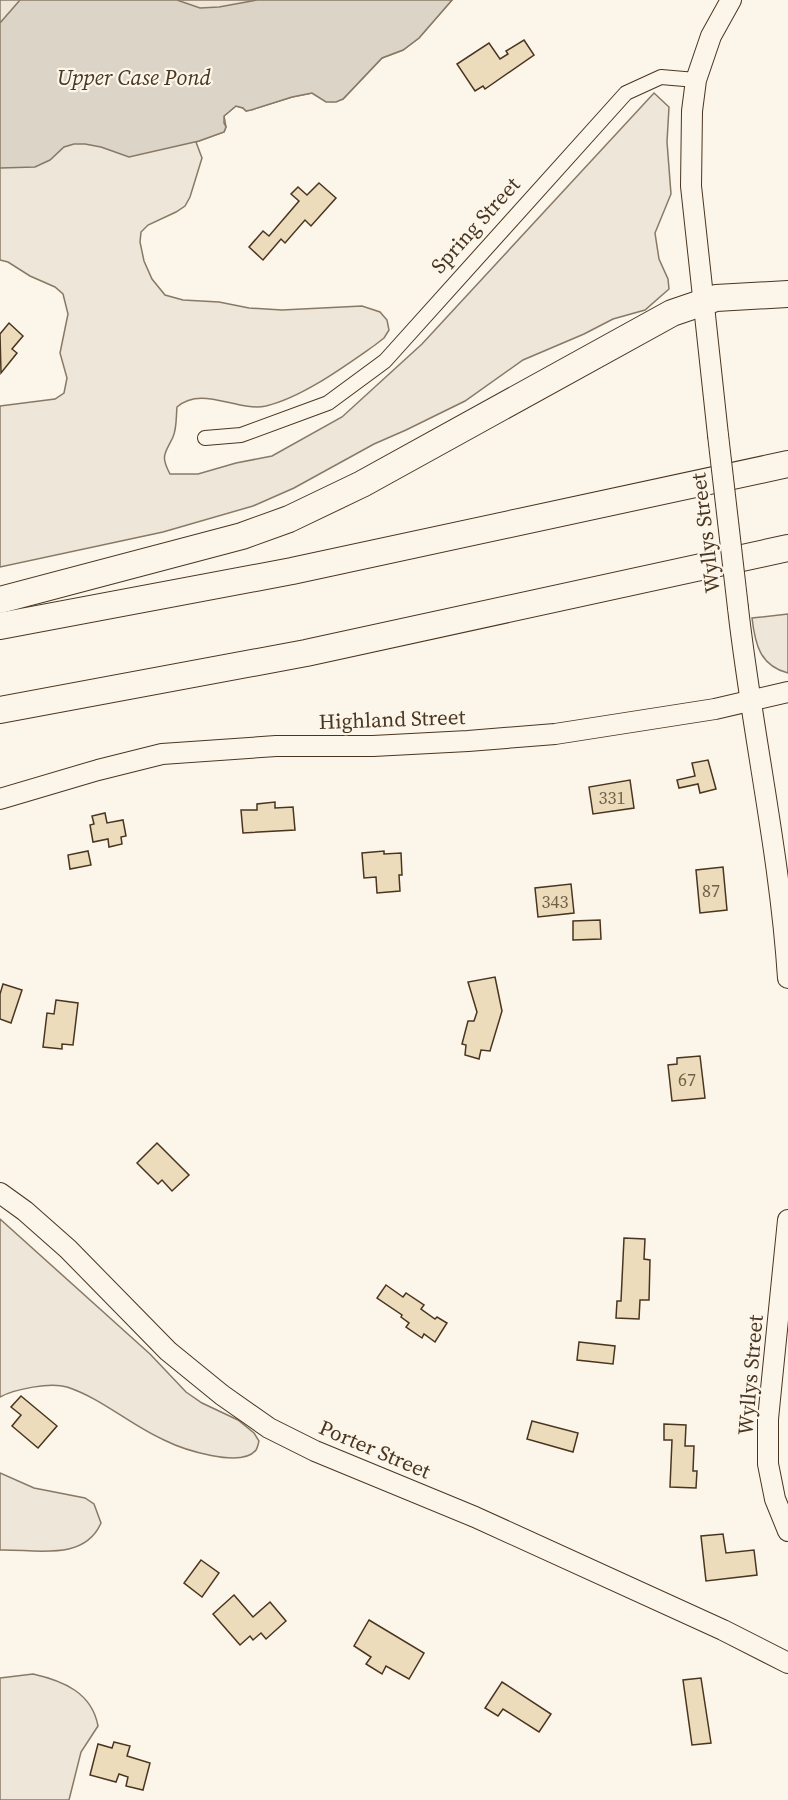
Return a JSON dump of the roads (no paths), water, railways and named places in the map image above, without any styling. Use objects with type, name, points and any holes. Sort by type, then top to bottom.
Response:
[{"type":"highway","points":[[0,600],[209,546],[289,519],[388,469],[656,321],[703,302],[729,297],[788,294]]},
{"type":"highway","points":[[0,626],[292,571],[788,464]]},
{"type":"highway","points":[[0,710],[296,656],[788,548]]},
{"type":"street","points":[[696,80],[711,36],[731,0]]},
{"type":"street","name":"Spring Street","points":[[205,438],[241,435],[328,403],[358,383],[385,361],[626,93],[661,77],[696,80]]},
{"type":"street","name":"Wyllys Street","points":[[696,80],[692,111],[691,186],[738,609],[750,702],[774,840],[787,947],[788,978]]},
{"type":"street","name":"Highland Street","points":[[0,799],[162,754],[265,747],[468,741],[544,735],[715,709],[788,692]]},
{"type":"street","name":"Porter Street","points":[[0,1193],[25,1211],[68,1249],[168,1351],[222,1395],[269,1428],[315,1451],[476,1517],[723,1630],[788,1663]]},
{"type":"street","name":"Wyllys Street","points":[[788,1220],[768,1419],[768,1464],[775,1499],[788,1531]]},
{"type":"water","name":"Upper Case Pond","points":[[20,0],[177,0],[200,8],[257,0],[452,0],[419,38],[403,50],[382,58],[343,99],[336,102],[326,102],[312,93],[246,111],[236,106],[224,116],[226,127],[224,132],[199,141],[129,157],[101,147],[74,144],[64,147],[50,160],[35,167],[0,168],[0,23]]}]
